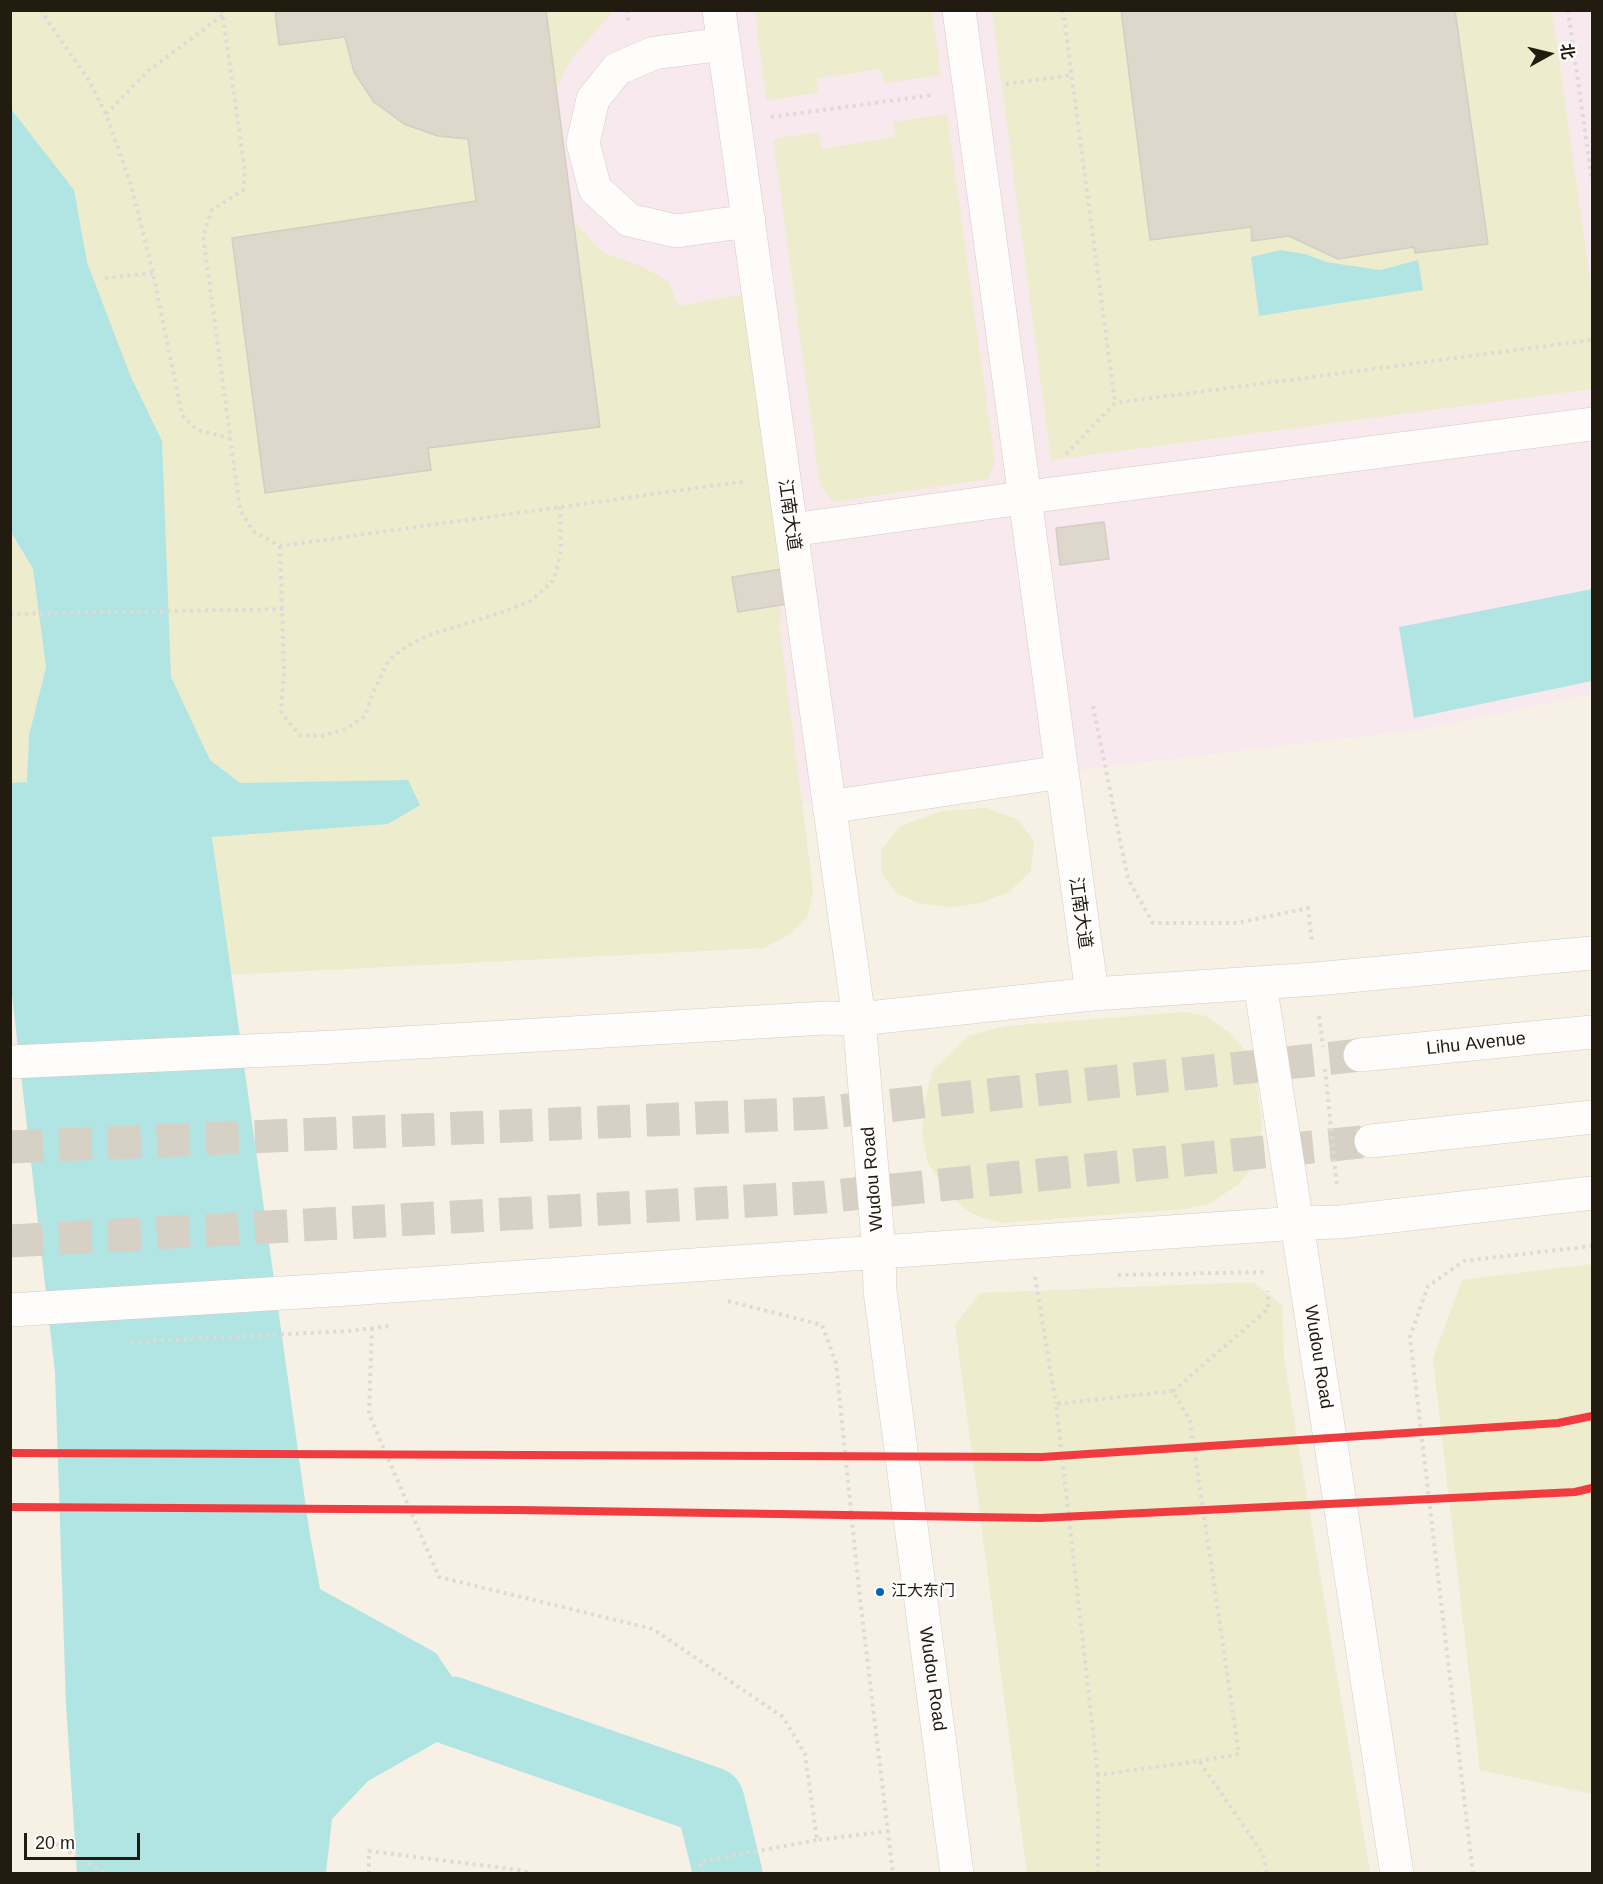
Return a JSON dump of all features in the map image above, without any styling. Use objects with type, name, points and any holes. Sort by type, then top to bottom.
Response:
[{"type":"main road","name":"江南大道","points":[[719,10],[859,1019]]},
{"type":"main road","name":"江南大道","points":[[959,10],[970,90],[1038,495],[1061,772],[1092,994]]},
{"type":"main road","points":[[724,44],[654,53],[617,69],[593,99],[583,143],[595,189],[629,220],[676,231],[749,221]]},
{"type":"main road","points":[[791,530],[1038,495],[1593,424]]},
{"type":"main road","points":[[829,807],[1061,772]]},
{"type":"main road","points":[[10,1062],[335,1047],[813,1019],[859,1019],[1092,994],[1316,979],[1593,953]]},
{"type":"main road","name":"Wudou Road","points":[[1260,983],[1397,1874]]},
{"type":"main road","name":"Wudou Road","points":[[859,1019],[879,1252],[880,1291],[957,1874]]},
{"type":"main road","name":"Lihu Avenue","points":[[1360,1055],[1593,1032]]},
{"type":"main road","points":[[1371,1141],[1593,1117]]},
{"type":"main road","points":[[10,1310],[1340,1222],[1593,1193]]},
{"type":"path","points":[[40,10],[87,79],[106,114],[131,185],[153,273],[182,415],[197,430],[230,438]]},
{"type":"path","points":[[1064,10],[1115,403]]},
{"type":"path","points":[[1568,10],[1593,181]]},
{"type":"path","points":[[106,114],[148,71],[223,13],[245,172],[243,189],[212,210],[203,236],[240,510],[253,531],[280,546],[783,475]]},
{"type":"path","points":[[735,123],[1072,75]]},
{"type":"path","points":[[105,278],[153,273]]},
{"type":"path","points":[[1038,495],[1048,472],[1115,403],[1593,340]]},
{"type":"path","points":[[280,546],[284,673],[281,712],[299,735],[322,736],[346,729],[365,716],[373,692],[389,660],[405,647],[429,634],[497,615],[531,601],[554,580],[561,551],[560,507]]},
{"type":"path","points":[[10,614],[283,609]]},
{"type":"path","points":[[1091,698],[1128,879],[1153,923],[1237,923],[1308,908],[1323,1048]]},
{"type":"path","points":[[1324,1060],[1340,1222]]},
{"type":"path","points":[[1473,1874],[1410,1337],[1428,1286],[1464,1261],[1593,1246]]},
{"type":"path","points":[[1056,1404],[1173,1391],[1268,1310],[1268,1271],[1116,1275]]},
{"type":"path","points":[[1046,1277],[1035,1277],[1056,1404],[1098,1775],[1098,1874]]},
{"type":"path","points":[[720,1299],[822,1325],[836,1363],[859,1590],[893,1874]]},
{"type":"path","points":[[127,1342],[348,1331],[393,1325]]},
{"type":"path","points":[[372,1328],[369,1414],[439,1577],[653,1629],[783,1717],[805,1754],[817,1840]]},
{"type":"path","points":[[1098,1775],[1239,1754],[1190,1421],[1173,1391]]},
{"type":"path","points":[[1199,1761],[1263,1854],[1267,1874]]},
{"type":"path","points":[[702,1874],[700,1862],[817,1840],[889,1831]]},
{"type":"path","points":[[56,1844],[106,1874]]},
{"type":"path","points":[[369,1874],[369,1851],[519,1870],[533,1874]]},
{"type":"shaded area","points":[[10,11],[1592,11],[1592,694],[1424,729],[436,846],[11,893]]},
{"type":"green space","points":[[11,11],[610,11],[611,14],[571,59],[552,97],[569,216],[602,252],[641,266],[669,282],[678,306],[747,294],[782,561],[780,628],[813,890],[807,918],[790,934],[764,948],[226,975],[11,132]]},
{"type":"green space","points":[[755,11],[932,11],[941,75],[884,83],[881,69],[817,78],[818,93],[766,100]]},
{"type":"green space","points":[[992,11],[1552,11],[1592,293],[1592,389],[1051,460]]},
{"type":"green space","points":[[947,114],[995,462],[988,479],[833,502],[820,485],[773,139],[819,132],[822,149],[895,137],[893,122]]},
{"type":"green space","points":[[10,532],[33,569],[46,667],[29,735],[27,783],[11,783]]},
{"type":"green space","points":[[986,808],[1019,820],[1034,842],[1031,871],[1009,892],[981,903],[951,907],[921,904],[898,894],[882,874],[881,850],[899,827],[941,811]]},
{"type":"green space","points":[[1184,1012],[1206,1016],[1230,1033],[1243,1048],[1256,1077],[1262,1126],[1255,1164],[1239,1184],[1209,1204],[1184,1209],[1002,1223],[972,1214],[946,1193],[927,1161],[922,1133],[924,1106],[932,1071],[970,1035],[1007,1026]]},
{"type":"green space","points":[[1592,1264],[1592,1794],[1480,1770],[1433,1359],[1462,1280]]},
{"type":"green space","points":[[1253,1282],[1282,1305],[1284,1360],[1370,1873],[1027,1873],[955,1324],[981,1293]]},
{"type":"water","points":[[11,109],[74,190],[87,262],[130,375],[162,441],[171,677],[210,760],[240,783],[408,780],[420,805],[388,824],[212,837],[309,1529],[320,1589],[436,1653],[462,1691],[437,1742],[368,1781],[332,1819],[326,1873],[77,1873],[66,1705],[55,1372],[10,978],[11,783],[27,782],[29,735],[46,667],[33,569],[11,532]]},
{"type":"water","points":[[1280,250],[1305,254],[1326,262],[1380,270],[1418,260],[1423,290],[1259,316],[1251,257]]},
{"type":"water","points":[[1592,589],[1592,681],[1414,718],[1399,627]]},
{"type":"building","points":[[275,10],[546,10],[600,427],[428,448],[431,470],[265,493],[232,238],[476,201],[468,139],[438,136],[404,124],[374,102],[354,72],[345,37],[279,45]]},
{"type":"building","points":[[1121,10],[1455,10],[1488,244],[1415,253],[1414,247],[1338,259],[1289,236],[1252,241],[1251,227],[1150,240]]},
{"type":"building","points":[[1104,522],[1109,559],[1060,565],[1056,528]]},
{"type":"building","points":[[782,569],[787,604],[738,612],[732,577]]},
{"type":"waterway","points":[[452,1711],[710,1801],[728,1874]]},
{"type":"tunnel","points":[[10,1147],[821,1113],[1360,1055]]},
{"type":"tunnel","points":[[10,1241],[824,1197],[1371,1141]]},
{"type":"transit line","points":[[10,1453],[1042,1457],[1558,1423],[1592,1416]]},
{"type":"transit line","points":[[10,1507],[517,1510],[1040,1518],[1575,1492],[1592,1488]]},
{"type":"place","name":"江大东门","points":[[880,1592]]}]
